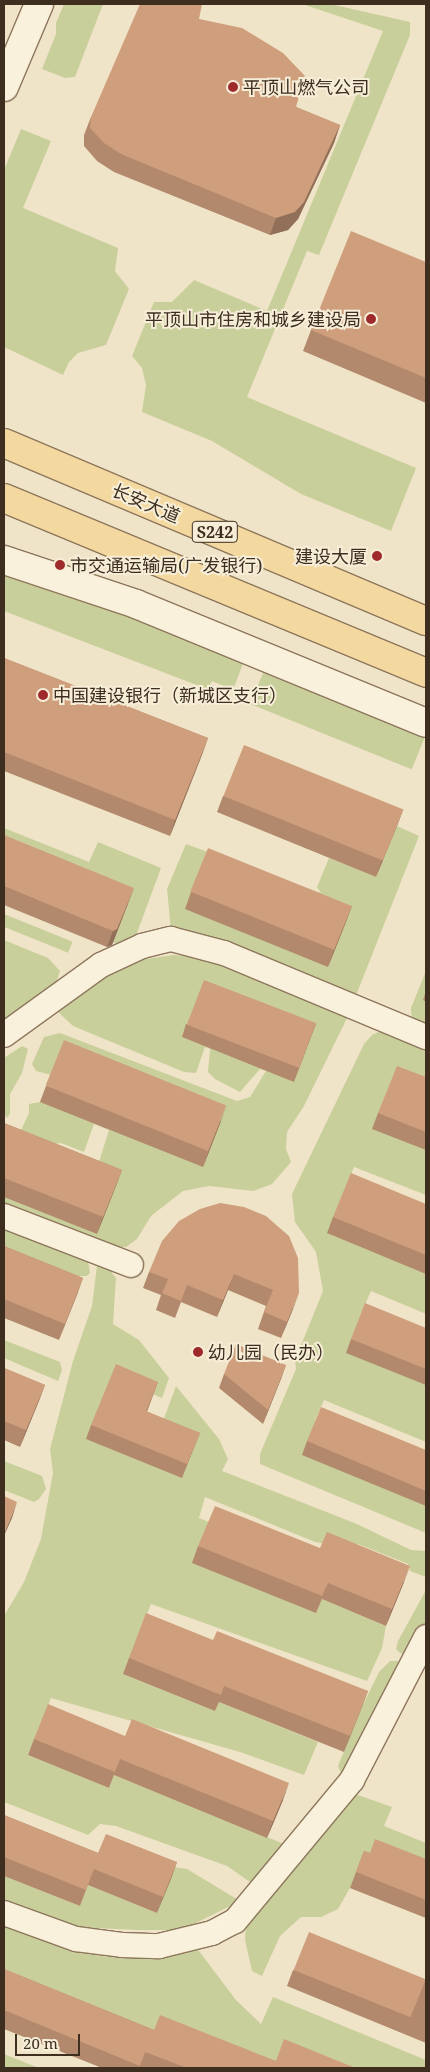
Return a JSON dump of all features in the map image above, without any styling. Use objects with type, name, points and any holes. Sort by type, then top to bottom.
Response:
[{"type":"main road","name":"长安大道","points":[[4,443],[426,621]]},
{"type":"main road","points":[[4,498],[426,674]]},
{"type":"street","points":[[4,87],[39,4]]},
{"type":"street","points":[[4,560],[136,604],[426,723]]},
{"type":"street","points":[[4,1035],[101,964],[142,946],[171,939],[224,953],[426,1037]]},
{"type":"street","points":[[4,1216],[131,1265]]},
{"type":"street","points":[[4,1913],[76,1939],[131,1945],[159,1946],[212,1933],[235,1922],[352,1780],[426,1637]]},
{"type":"green space","points":[[64,4],[103,4],[75,77],[65,78],[42,69],[56,34],[56,23]]},
{"type":"green space","points":[[302,4],[330,4],[410,22],[410,35],[319,255],[307,251],[247,397],[416,468],[391,531],[301,494],[212,441],[142,412],[146,385],[142,368],[132,356],[154,302],[172,302],[194,280],[267,311],[383,31]]},
{"type":"green space","points":[[21,129],[51,141],[23,208],[118,248],[115,271],[129,289],[106,345],[78,353],[69,362],[63,375],[4,347],[4,170]]},
{"type":"green space","points":[[4,571],[133,614],[245,658],[233,690],[212,681],[207,689],[4,611]]},
{"type":"green space","points":[[265,668],[426,733],[412,769],[250,704]]},
{"type":"green space","points":[[397,826],[419,836],[355,998],[171,931],[167,889],[186,844],[321,893],[317,887],[329,858],[376,877]]},
{"type":"green space","points":[[4,828],[89,862],[98,842],[161,868],[134,941],[121,946],[113,942],[128,904],[4,854]]},
{"type":"green space","points":[[4,914],[73,942],[68,953],[4,927]]},
{"type":"green space","points":[[4,940],[48,958],[60,971],[56,983],[4,1030]]},
{"type":"green space","points":[[174,955],[204,957],[349,1014],[304,1106],[287,1132],[286,1149],[291,1162],[272,1184],[253,1191],[209,1186],[183,1191],[151,1216],[137,1239],[126,1247],[114,1247],[4,1205],[4,1135],[99,1162],[109,1130],[94,1124],[84,1152],[61,1143],[48,1145],[21,1130],[29,1113],[29,1104],[40,1102],[51,1075],[36,1071],[32,1064],[44,1037],[60,1033],[237,1101],[250,1097],[266,1071],[260,1069],[240,1092],[215,1079],[208,1072],[210,1049],[205,1047],[196,1073],[184,1072],[73,1026],[56,1010],[125,962]]},
{"type":"green space","points":[[426,971],[426,1028],[412,1022],[411,1008]]},
{"type":"green space","points":[[380,1031],[426,1050],[426,1074],[420,1093],[426,1096],[426,1195],[354,1167],[345,1189],[426,1222],[426,1314],[371,1291],[360,1316],[426,1343],[426,1442],[324,1400],[315,1420],[426,1466],[426,1533],[260,1464],[260,1454],[296,1369],[295,1360],[323,1291],[316,1252],[295,1222],[292,1194],[364,1044],[372,1035]]},
{"type":"green space","points":[[22,1046],[28,1049],[22,1073],[10,1094],[10,1114],[7,1118],[4,1114],[4,1058]]},
{"type":"green space","points":[[4,1228],[88,1260],[90,1273],[87,1276],[73,1276],[4,1247]]},
{"type":"green space","points":[[97,1266],[107,1267],[116,1278],[113,1324],[139,1340],[169,1378],[162,1398],[111,1378],[159,1432],[176,1386],[219,1439],[228,1459],[222,1471],[357,1524],[411,1550],[426,1551],[426,1577],[410,1571],[408,1564],[358,1544],[336,1546],[315,1542],[205,1497],[199,1518],[209,1522],[193,1563],[316,1612],[322,1599],[386,1626],[382,1648],[367,1681],[151,1604],[123,1674],[215,1711],[219,1702],[318,1742],[304,1775],[240,1752],[51,1698],[28,1755],[109,1788],[114,1775],[289,1846],[253,1884],[227,1866],[116,1826],[100,1824],[88,1835],[4,1802],[4,1616],[24,1582],[41,1539],[53,1473],[50,1449],[73,1361],[92,1306]]},
{"type":"green space","points":[[4,1340],[60,1362],[62,1370],[58,1381],[4,1358]]},
{"type":"green space","points":[[4,1461],[42,1476],[46,1489],[39,1499],[34,1502],[4,1490]]},
{"type":"green space","points":[[426,1590],[426,1621],[406,1655],[400,1653],[396,1649],[398,1641]]},
{"type":"green space","points":[[390,1661],[398,1661],[400,1668],[347,1773],[341,1773],[338,1766],[362,1707],[379,1672]]},
{"type":"green space","points":[[358,1795],[392,1807],[384,1826],[426,1843],[426,1918],[350,1888],[338,1909],[321,1917],[301,1917],[280,1936],[262,1976],[252,1971],[245,1940],[246,1925],[347,1796]]},
{"type":"green space","points":[[159,1865],[187,1869],[240,1901],[182,1930],[137,1930],[74,1927],[4,1900],[4,1876],[80,1906],[88,1885],[157,1913]]},
{"type":"green space","points":[[4,1925],[53,1944],[101,1956],[130,1958],[160,1955],[186,1946],[199,1951],[236,2000],[261,2024],[273,1997],[426,2060],[426,2068],[241,2068],[4,1988]]},
{"type":"green space","points":[[4,2054],[39,2068],[4,2068]]},
{"type":"building","points":[[140,4],[202,4],[199,19],[242,28],[283,53],[305,76],[296,107],[340,125],[304,202],[295,212],[276,218],[121,154],[104,143],[90,128],[91,117]]},
{"type":"building","name":"平顶山市住房和城乡建设局","points":[[351,231],[426,262],[426,378],[311,330]]},
{"type":"building","points":[[4,658],[208,738],[175,820],[4,752]]},
{"type":"building","points":[[244,745],[403,809],[383,860],[223,796]]},
{"type":"building","points":[[4,835],[134,888],[117,929],[113,931],[4,886]]},
{"type":"building","points":[[208,848],[352,906],[334,950],[190,892]]},
{"type":"building","points":[[204,980],[316,1023],[299,1068],[187,1025]]},
{"type":"building","points":[[64,1040],[226,1106],[208,1151],[46,1085]]},
{"type":"building","points":[[397,1066],[426,1077],[426,1132],[378,1113]]},
{"type":"building","points":[[4,1123],[122,1170],[103,1217],[4,1178]]},
{"type":"building","points":[[351,1173],[426,1204],[426,1255],[333,1217]]},
{"type":"building","points":[[220,1203],[244,1207],[266,1216],[289,1236],[298,1258],[299,1293],[287,1322],[264,1312],[273,1290],[234,1274],[223,1300],[187,1285],[181,1301],[162,1293],[168,1279],[149,1272],[162,1241],[179,1221],[200,1209]]},
{"type":"building","points":[[4,1246],[83,1278],[65,1324],[4,1299]]},
{"type":"building","points":[[365,1303],[426,1328],[426,1369],[351,1339]]},
{"type":"building","points":[[236,1344],[286,1365],[268,1410],[224,1374]]},
{"type":"building","points":[[116,1364],[158,1382],[146,1411],[200,1433],[187,1464],[91,1425]]},
{"type":"building","points":[[4,1368],[45,1385],[26,1430],[4,1421]]},
{"type":"building","points":[[321,1407],[426,1450],[426,1491],[307,1441]]},
{"type":"building","points":[[4,1496],[17,1502],[4,1534]]},
{"type":"building","points":[[215,1506],[320,1548],[327,1532],[410,1566],[392,1609],[328,1583],[322,1596],[198,1546]]},
{"type":"building","points":[[146,1613],[213,1640],[217,1631],[368,1691],[350,1736],[224,1686],[221,1695],[129,1658]]},
{"type":"building","points":[[48,1704],[125,1736],[132,1719],[289,1783],[273,1821],[120,1759],[115,1772],[34,1739]]},
{"type":"building","points":[[4,1815],[98,1853],[106,1834],[177,1862],[163,1897],[94,1869],[86,1890],[4,1857]]},
{"type":"building","points":[[375,1839],[426,1859],[426,1900],[356,1872],[364,1851],[370,1853]]},
{"type":"building","points":[[309,1932],[426,1979],[410,2017],[294,1970]]},
{"type":"building","points":[[4,1969],[154,2030],[160,2015],[276,2061],[284,2039],[353,2067],[187,2068],[145,2052],[140,2066],[4,2010]]},
{"type":"place","name":"平顶山燃气公司","points":[[233,87]]},
{"type":"place","name":"平顶山市住房和城乡建设局","points":[[371,319]]},
{"type":"place","name":"建设大厦","points":[[377,556]]},
{"type":"place","name":"市交通运输局(广发银行)","points":[[60,565]]},
{"type":"place","name":"中国建设银行（新城区支行）","points":[[43,695]]},
{"type":"place","name":"幼儿园（民办）","points":[[198,1352]]}]
